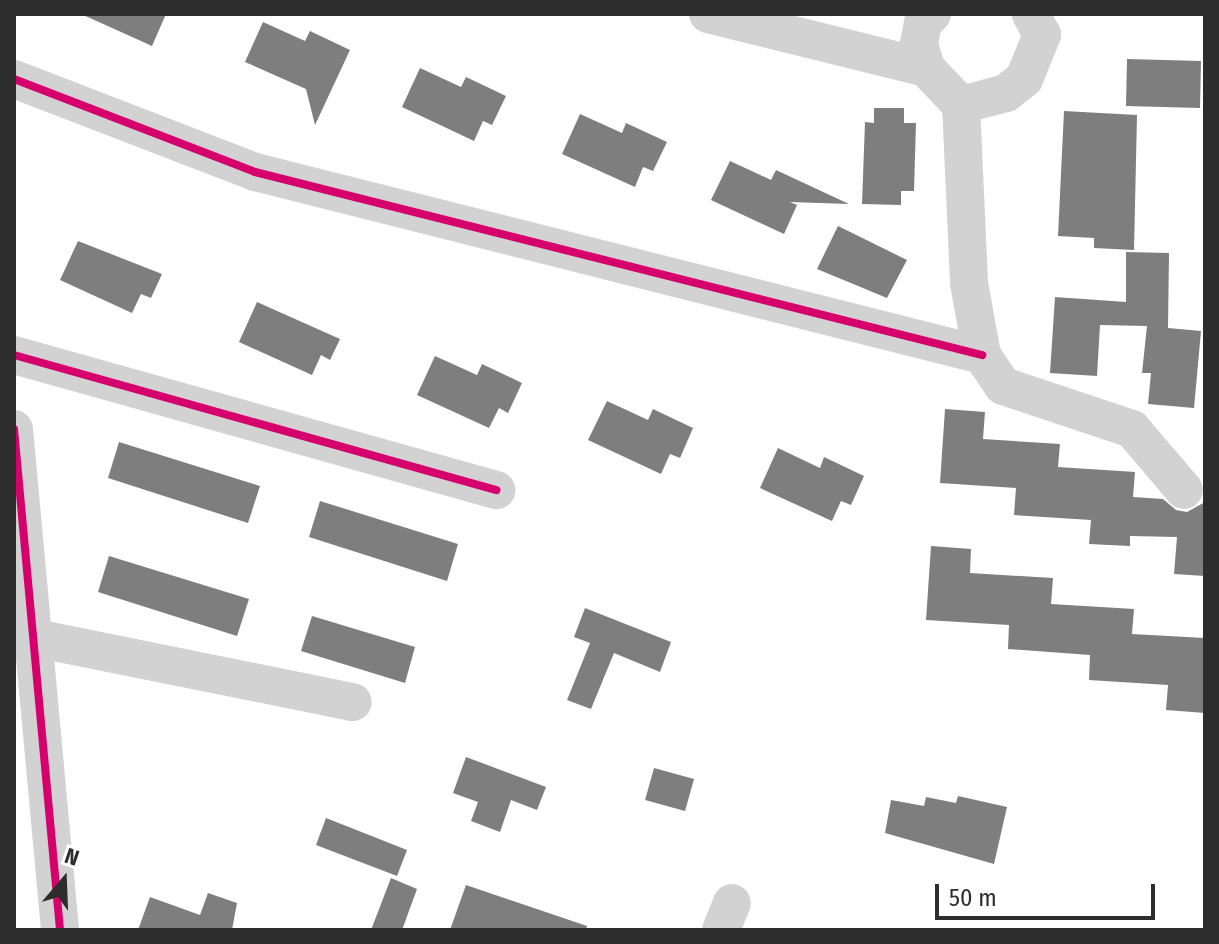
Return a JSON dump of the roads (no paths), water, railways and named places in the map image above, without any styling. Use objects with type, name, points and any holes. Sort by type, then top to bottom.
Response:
[{"type":"street","points":[[708,14],[926,68]]},
{"type":"street","points":[[961,105],[1006,93],[1024,79],[1042,35],[1031,14]]},
{"type":"street","points":[[846,49],[898,36],[927,19]]},
{"type":"street","points":[[927,19],[919,44],[926,68],[961,105],[969,283],[982,355],[1003,386],[1132,429],[1184,490]]},
{"type":"street","points":[[14,79],[255,172],[982,355]]},
{"type":"street","points":[[14,355],[496,490]]},
{"type":"street","points":[[14,429],[60,930]]},
{"type":"street","points":[[35,638],[353,702]]}]
